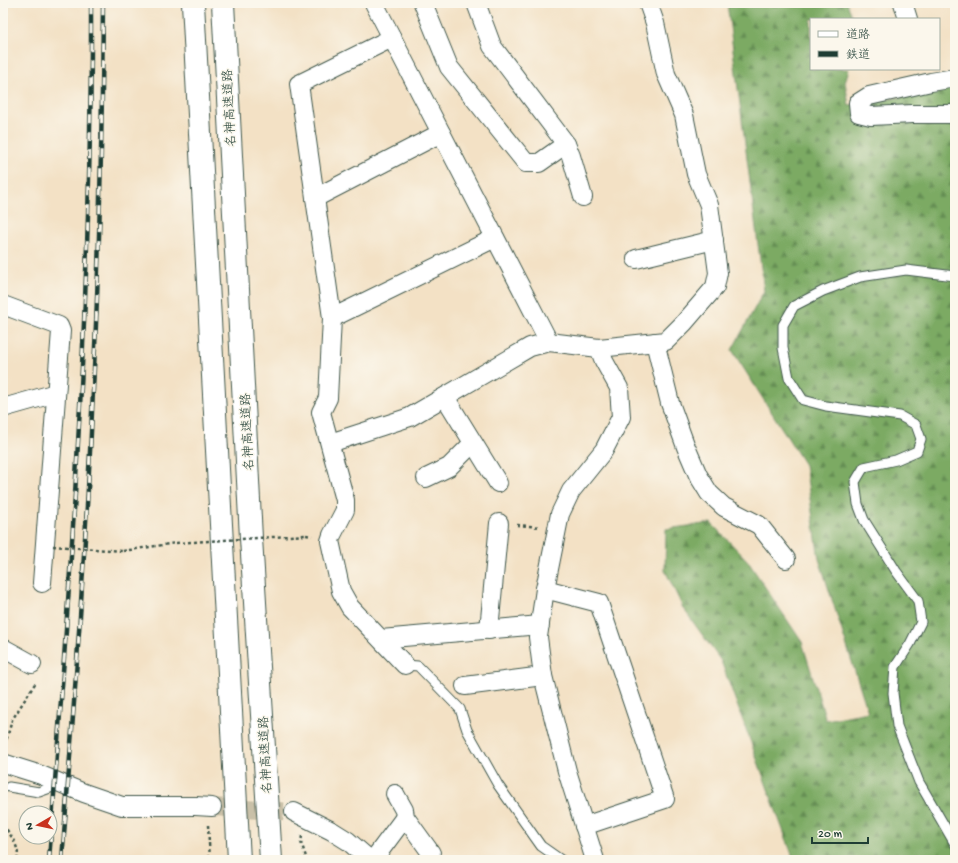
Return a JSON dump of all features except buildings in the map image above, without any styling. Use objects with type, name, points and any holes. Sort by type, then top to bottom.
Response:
[{"type":"highway","points":[[194,3],[239,860]]},
{"type":"highway","name":"名神高速道路","points":[[223,3],[250,522],[271,860]]},
{"type":"street","points":[[374,3],[548,342]]},
{"type":"street","points":[[423,3],[449,67],[526,163],[539,163],[566,144]]},
{"type":"street","points":[[476,3],[492,46],[566,144],[583,197]]},
{"type":"street","points":[[330,443],[410,417],[530,348],[548,342],[599,348],[666,341],[684,323],[714,287],[718,273],[709,204],[696,174],[684,114],[666,74],[655,24],[648,3]]},
{"type":"street","points":[[903,3],[908,18]]},
{"type":"street","points":[[392,38],[299,84],[332,318],[328,398],[321,412],[345,500],[345,510],[330,541],[341,591],[350,607],[405,666]]},
{"type":"street","points":[[955,78],[928,75],[869,96],[858,102],[859,113],[871,116],[955,114]]},
{"type":"street","points":[[315,198],[441,133]]},
{"type":"street","points":[[332,318],[495,238]]},
{"type":"street","points":[[636,259],[714,240]]},
{"type":"street","points":[[3,305],[59,326],[61,331],[42,583]]},
{"type":"street","points":[[655,342],[675,418],[695,468],[709,493],[724,507],[759,526],[786,559]]},
{"type":"street","points":[[595,860],[567,771],[543,676],[538,637],[545,589],[560,514],[571,491],[604,450],[621,417],[619,388],[604,362],[599,348]]},
{"type":"street","points":[[3,408],[56,394]]},
{"type":"street","points":[[445,397],[498,483]]},
{"type":"street","points":[[426,478],[449,467],[473,443]]},
{"type":"street","points":[[489,630],[499,523]]},
{"type":"street","points":[[545,589],[599,603],[665,799],[584,826]]},
{"type":"street","points":[[381,639],[540,625]]},
{"type":"street","points":[[3,648],[32,664]]},
{"type":"street","points":[[458,693],[543,676]]},
{"type":"street","points":[[4,755],[41,775],[84,793],[122,806],[194,806],[210,816]]},
{"type":"street","points":[[395,794],[404,810],[405,817],[431,853]]},
{"type":"street","points":[[294,812],[332,831],[348,841],[371,860],[405,817]]},
{"type":"lane","points":[[955,276],[906,270],[860,277],[823,291],[794,306],[783,325],[783,348],[789,378],[803,400],[826,406],[900,416],[916,425],[921,439],[917,451],[896,460],[864,467],[855,482],[858,504],[864,520],[896,571],[918,601],[921,622],[910,644],[895,667],[893,693],[897,726],[920,782],[955,844]]},
{"type":"lane","points":[[405,666],[418,666],[458,693],[460,709],[467,730],[498,785],[541,846],[561,860]]},
{"type":"lane","points":[[9,787],[39,792],[62,784]]},
{"type":"path","points":[[499,523],[556,529]]},
{"type":"path","points":[[53,546],[123,552],[176,543],[306,535]]},
{"type":"path","points":[[4,755],[12,720],[43,670],[32,664]]},
{"type":"path","points":[[210,816],[210,860]]},
{"type":"path","points":[[3,824],[13,838],[19,855],[17,860]]},
{"type":"path","points":[[301,837],[307,860]]},
{"type":"green space","points":[[727,3],[847,3],[853,18],[810,18],[810,70],[849,70],[845,82],[849,106],[955,88],[955,860],[794,860],[721,661],[683,608],[665,570],[666,529],[711,523],[747,560],[802,642],[826,720],[868,712],[819,559],[805,465],[732,350],[764,291]]},
{"type":"tunnel","points":[[212,807],[294,812]]},
{"type":"railway","points":[[49,860],[79,432],[88,217],[91,3]]},
{"type":"railway","points":[[62,860],[72,738],[91,430],[99,232],[103,3]]}]
